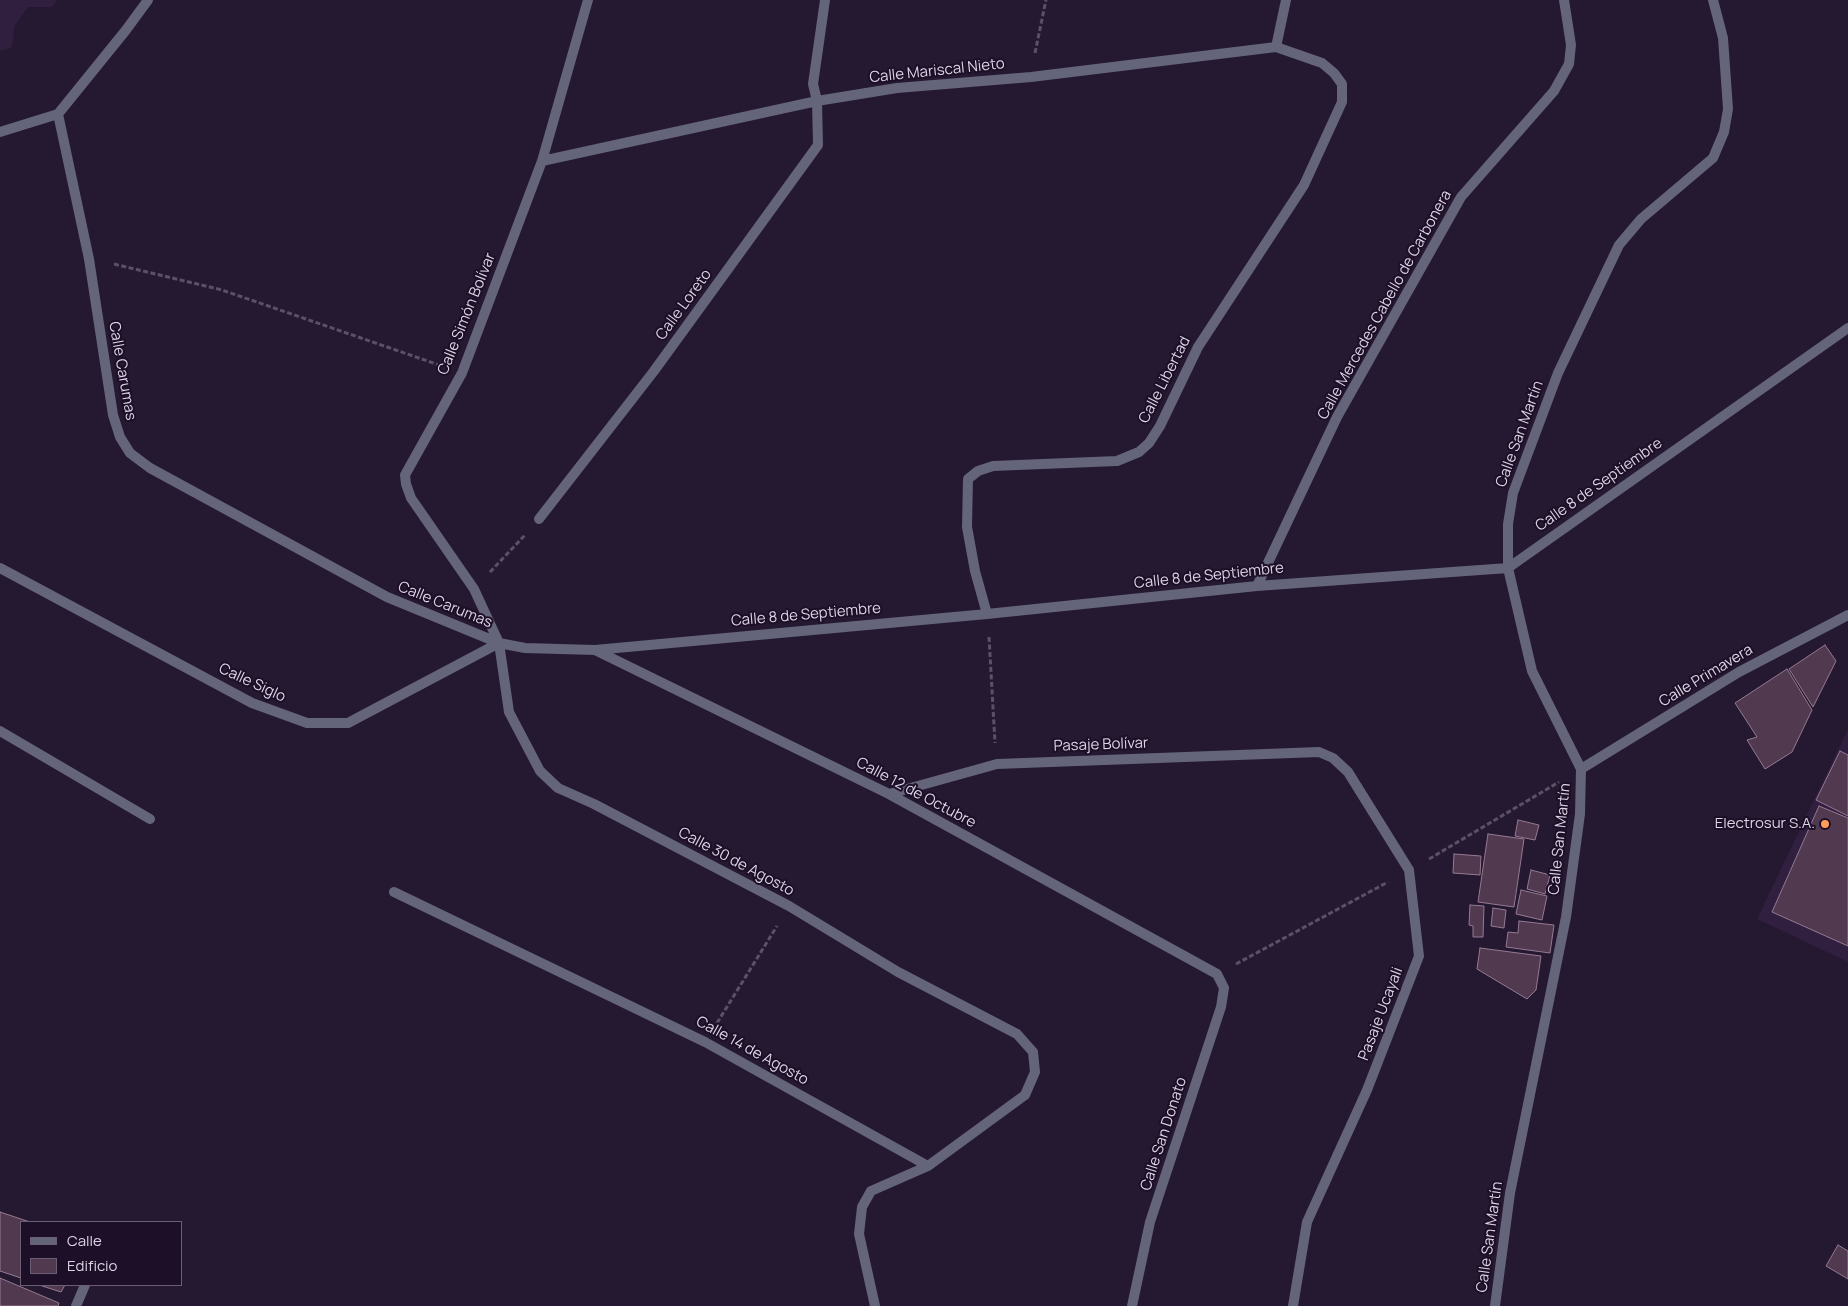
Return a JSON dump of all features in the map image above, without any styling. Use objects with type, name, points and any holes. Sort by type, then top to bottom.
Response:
[{"type":"street","points":[[0,132],[58,114],[148,0]]},
{"type":"street","name":"Calle Simón Bolívar","points":[[499,643],[474,589],[411,498],[405,475],[462,373],[542,162],[588,0]]},
{"type":"street","name":"Calle Loreto","points":[[539,520],[654,372],[818,145],[817,101],[813,84],[825,0]]},
{"type":"street","points":[[1276,46],[1286,0]]},
{"type":"street","name":"Calle Mercedes Cabello de Carbonera","points":[[1257,586],[1337,418],[1461,198],[1554,91],[1569,64],[1572,45],[1564,0]]},
{"type":"street","name":"Calle San Martín","points":[[1495,1306],[1510,1194],[1566,917],[1580,814],[1581,769],[1532,671],[1508,568],[1508,524],[1513,493],[1558,373],[1619,245],[1641,219],[1713,158],[1724,132],[1728,109],[1723,38],[1712,0]]},
{"type":"street","name":"Calle Mariscal Nieto","points":[[542,162],[817,101],[897,88],[1031,77],[1276,46],[1322,63],[1334,72]]},
{"type":"street","name":"Calle Libertad","points":[[987,614],[975,571],[967,527],[968,479],[978,471],[993,466],[1116,461],[1139,452],[1150,443],[1198,347],[1304,185],[1342,102],[1342,84],[1334,72]]},
{"type":"street","name":"Calle Carumas","points":[[58,114],[88,259],[113,415],[120,437],[130,453],[150,468],[387,597],[499,643]]},
{"type":"street","name":"Calle 8 de Septiembre","points":[[499,643],[525,648],[594,650],[987,614],[1257,586],[1508,568],[1848,328]]},
{"type":"street","name":"Calle Siglo","points":[[0,568],[252,703],[307,723],[348,722],[499,643]]},
{"type":"street","name":"Calle Primavera","points":[[1581,769],[1739,672],[1848,614]]},
{"type":"street","name":"Calle 30 de Agosto","points":[[499,643],[509,712],[540,771],[558,788],[594,804],[789,906],[898,972],[1016,1034],[1033,1052],[1035,1072],[1025,1095],[928,1166]]},
{"type":"street","name":"Calle 12 de Octubre","points":[[594,650],[888,794],[1217,974]]},
{"type":"street","points":[[0,730],[150,819]]},
{"type":"street","name":"Pasaje Bolívar","points":[[888,794],[997,764],[1318,752]]},
{"type":"street","name":"Pasaje Ucayali","points":[[1293,1306],[1307,1222],[1367,1090],[1419,956],[1409,870],[1348,772],[1333,758],[1318,752]]},
{"type":"street","name":"Calle 14 de Agosto","points":[[394,892],[705,1042],[928,1166]]},
{"type":"street","name":"Calle San Donato","points":[[1132,1306],[1150,1222],[1222,1007],[1224,988],[1217,974]]},
{"type":"street","points":[[875,1306],[859,1234],[862,1207],[871,1191],[928,1166]]},
{"type":"street","points":[[76,1306],[85,1286]]},
{"type":"path","points":[[1031,77],[1046,0]]},
{"type":"path","points":[[88,259],[222,290],[462,373]]},
{"type":"path","points":[[474,589],[539,520]]},
{"type":"path","points":[[987,614],[997,764]]},
{"type":"path","points":[[705,1042],[789,906]]},
{"type":"shaded area","points":[[0,0],[57,0],[52,7],[28,7],[15,25],[12,47],[0,51]]},
{"type":"shaded area","name":"Electrosur S.A.","points":[[1848,729],[1848,962],[1757,919]]},
{"type":"building","points":[[1825,645],[1836,661],[1813,707],[1789,669]]},
{"type":"building","points":[[1787,669],[1812,710],[1792,752],[1765,769],[1747,740],[1757,737],[1735,703]]},
{"type":"building","points":[[1840,751],[1848,755],[1848,816],[1816,800]]},
{"type":"building","name":"Electrosur S.A.","points":[[1819,806],[1848,818],[1848,946],[1772,912]]},
{"type":"building","points":[[1518,820],[1539,825],[1535,840],[1515,836]]},
{"type":"building","points":[[1488,834],[1524,839],[1514,907],[1478,902]]},
{"type":"building","points":[[1454,854],[1481,856],[1480,875],[1453,873]]},
{"type":"building","points":[[1531,870],[1550,875],[1545,894],[1527,889]]},
{"type":"building","points":[[1521,890],[1547,896],[1542,920],[1516,914]]},
{"type":"building","points":[[1470,905],[1484,906],[1483,937],[1473,937],[1473,926],[1469,925]]},
{"type":"building","points":[[1493,908],[1506,910],[1504,928],[1491,926]]},
{"type":"building","points":[[1519,921],[1554,925],[1550,953],[1506,947],[1508,932],[1518,933]]},
{"type":"building","points":[[1480,948],[1541,956],[1536,990],[1527,999],[1477,969]]},
{"type":"building","points":[[0,1212],[27,1221],[20,1221],[20,1278],[0,1271]]},
{"type":"building","points":[[1838,1245],[1848,1251],[1848,1279],[1826,1266]]},
{"type":"building","points":[[0,1278],[59,1303],[58,1306],[0,1306]]},
{"type":"building","points":[[42,1286],[64,1286],[61,1292]]},
{"type":"place","name":"Electrosur S.A.","points":[[1825,824]]}]
